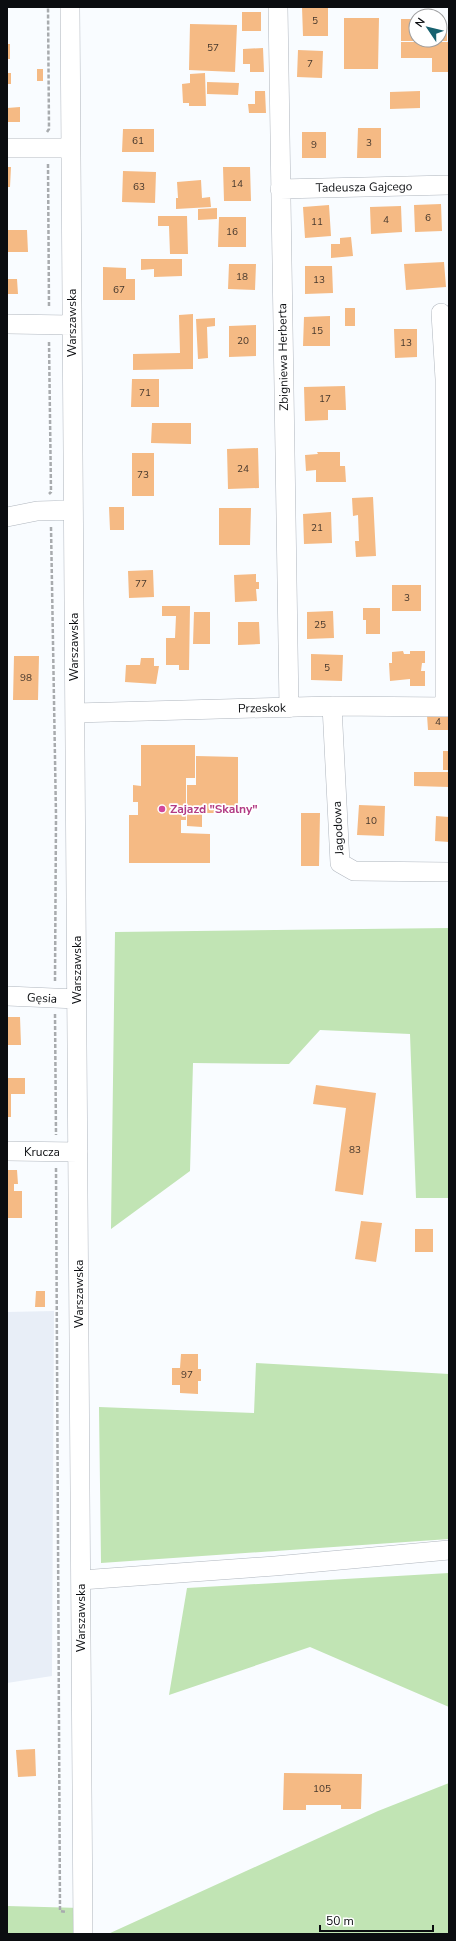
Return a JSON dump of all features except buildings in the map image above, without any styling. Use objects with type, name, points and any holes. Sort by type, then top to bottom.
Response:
[{"type":"street","name":"Warszawska","points":[[70,7],[83,1925]]},
{"type":"street","name":"Zbigniewa Herberta","points":[[278,7],[289,708]]},
{"type":"street","points":[[7,148],[71,148]]},
{"type":"street","name":"Tadeusza Gajcego","points":[[280,189],[449,185]]},
{"type":"street","points":[[441,313],[447,379],[447,707]]},
{"type":"street","points":[[7,324],[72,325]]},
{"type":"street","points":[[7,517],[38,511],[73,510]]},
{"type":"street","name":"Przeskok","points":[[75,713],[332,706],[447,707]]},
{"type":"street","name":"Jagodowa","points":[[332,706],[340,863],[354,872],[449,872]]},
{"type":"street","name":"Gęsia","points":[[7,996],[77,999]]},
{"type":"street","name":"Krucza","points":[[7,1151],[78,1152]]},
{"type":"street","points":[[81,1580],[275,1566],[449,1550]]},
{"type":"path","points":[[41,133],[48,132],[49,129],[48,7]]},
{"type":"path","points":[[45,162],[50,166],[50,305],[47,310]]},
{"type":"path","points":[[46,339],[50,344],[51,492],[47,495]]},
{"type":"path","points":[[46,524],[51,526],[52,530],[56,816],[55,985]]},
{"type":"path","points":[[55,1012],[60,1910],[83,1925]]},
{"type":"shaded area","points":[[54,1311],[52,1676],[7,1683],[7,1312]]},
{"type":"green space","points":[[449,928],[449,1198],[416,1198],[410,1034],[320,1030],[289,1064],[193,1063],[190,1171],[111,1229],[115,932]]},
{"type":"green space","points":[[256,1363],[449,1374],[449,1539],[101,1563],[99,1407],[254,1413]]},
{"type":"green space","points":[[449,1573],[449,1707],[310,1647],[169,1695],[187,1588]]},
{"type":"green space","points":[[449,1783],[449,1934],[108,1934],[378,1811]]},
{"type":"green space","points":[[7,1906],[81,1908],[81,1934],[7,1934]]},
{"type":"place","name":"Zajazd \"Skalny\"","points":[[162,809]]}]
